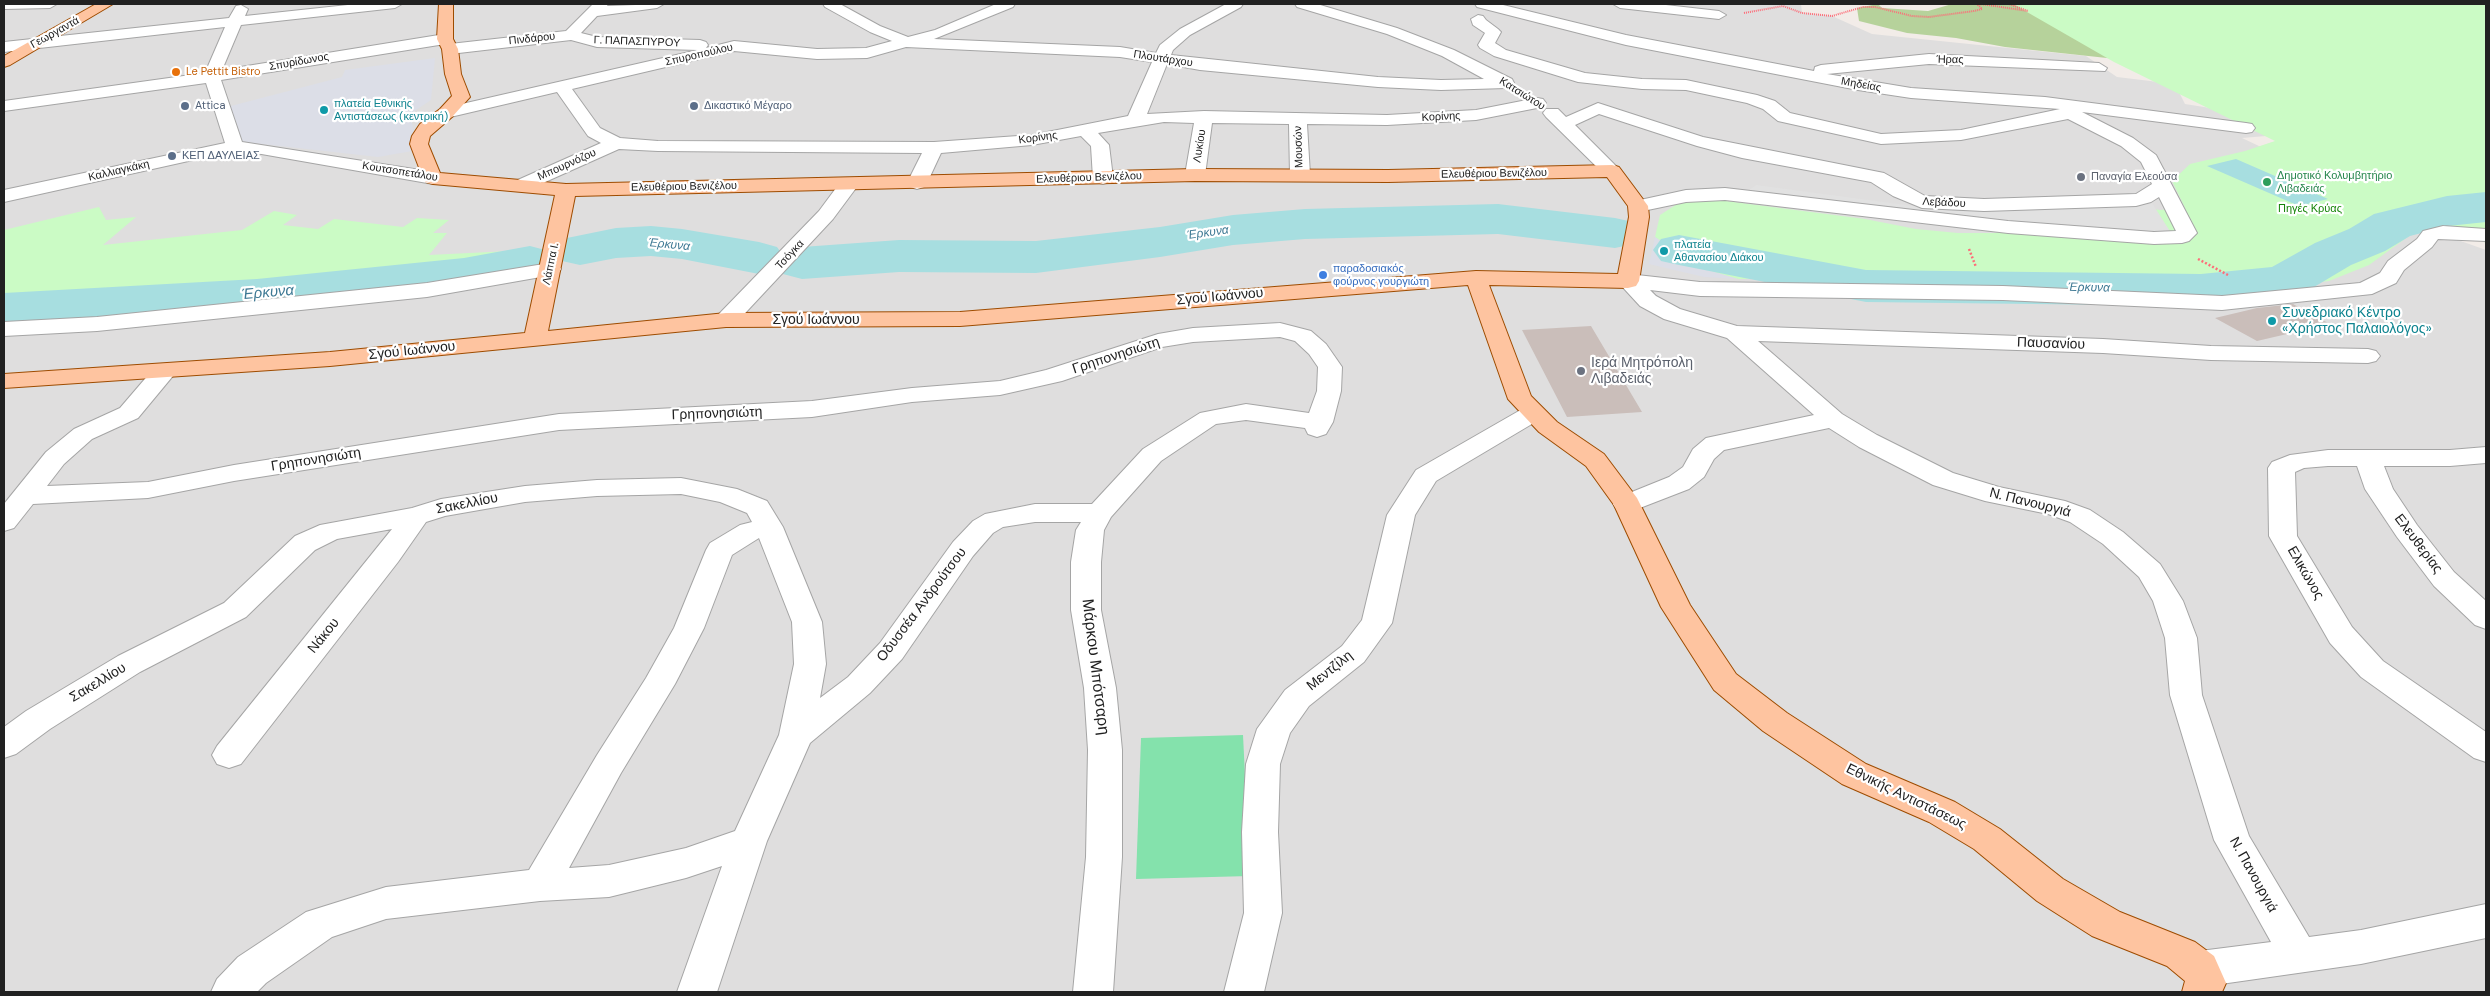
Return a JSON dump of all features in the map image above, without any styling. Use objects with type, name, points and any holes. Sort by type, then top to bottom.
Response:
[{"type":"main road","name":"Γεωργαντά","points":[[4,62],[106,4]]},
{"type":"main road","points":[[433,178],[419,144],[426,128],[446,114],[461,97],[453,74],[448,44],[446,4]]},
{"type":"main road","name":"Ελευθέριου Βενιζέλου","points":[[566,190],[1195,175],[1388,176],[1612,171]]},
{"type":"main road","name":"Κατσιώτου","points":[[1612,171],[1638,206]]},
{"type":"main road","name":"Κουτσοπετάλου","points":[[433,178],[566,190]]},
{"type":"main road","name":"Λάππα Ι.","points":[[535,339],[566,190]]},
{"type":"main road","points":[[1628,281],[1639,217],[1638,206]]},
{"type":"main road","name":"Σγού Ιωάννου","points":[[4,381],[330,359],[726,320],[960,319],[1476,278],[1628,281]]},
{"type":"main road","name":"Εθνικής Αντιστάσεως","points":[[1476,278],[1520,399],[1548,427],[1594,460],[1627,504],[1676,607],[1725,682],[1775,722],[1854,774],[1942,812],[1987,839],[2050,890],[2106,924],[2181,954],[2201,980]]},
{"type":"street","points":[[4,5],[50,4]]},
{"type":"street","points":[[235,147],[212,77],[215,64],[243,4]]},
{"type":"street","points":[[4,47],[395,4]]},
{"type":"street","points":[[598,8],[656,4]]},
{"type":"street","name":"Πλουτάρχου","points":[[830,4],[875,30],[909,43],[1120,52],[1200,65],[1378,82],[1441,85],[1506,83]]},
{"type":"street","name":"Σπυροπούλου","points":[[446,114],[734,46],[840,55],[867,53],[940,33],[1008,4]]},
{"type":"street","points":[[1135,120],[1166,48],[1184,32],[1236,4]]},
{"type":"street","name":"Κατσιώτου","points":[[1302,4],[1392,31],[1448,53],[1506,83],[1537,103],[1564,124],[1612,171]]},
{"type":"street","points":[[1620,4],[1674,7],[1719,15]]},
{"type":"street","name":"Πινδάρου","points":[[448,44],[571,35],[598,8]]},
{"type":"street","points":[[1480,11],[1478,22],[1493,32],[1486,45],[1508,56],[1584,78],[1686,86],[1751,98],[1769,105],[1784,117],[1881,139],[1961,135],[2005,128],[2071,113]]},
{"type":"street","name":"Μηδείας","points":[[1480,11],[1634,42],[1911,93],[2045,102],[2246,128]]},
{"type":"street","name":"Γ. ΠΑΠΑΣΠΥΡΟΥ","points":[[571,35],[597,42],[734,46]]},
{"type":"street","name":"Σπυρίδωνος","points":[[4,106],[448,44]]},
{"type":"street","name":"Ήρας","points":[[1802,73],[1894,61],[1930,59],[2099,68]]},
{"type":"street","name":"Κορίνης","points":[[562,87],[594,132],[616,144],[827,149],[934,148],[1032,140],[1135,120],[1204,116],[1298,120],[1387,120],[1476,115],[1537,103]]},
{"type":"street","points":[[2045,102],[2071,113],[2127,142],[2149,159],[2162,186]]},
{"type":"street","points":[[1564,124],[1598,108],[1697,141],[1742,152],[1877,177],[1900,192],[1922,202]]},
{"type":"street","name":"Λυκίου","points":[[1195,175],[1204,116]]},
{"type":"street","name":"Μουσών","points":[[1298,120],[1300,175]]},
{"type":"street","points":[[1086,131],[1100,145],[1103,178]]},
{"type":"street","name":"Μπουρνόζου","points":[[518,186],[616,144]]},
{"type":"street","name":"Κουτσοπετάλου","points":[[235,147],[433,178]]},
{"type":"street","name":"Καλλιαγκάκη","points":[[4,196],[202,152],[235,147]]},
{"type":"street","points":[[918,183],[934,148]]},
{"type":"street","name":"Τσόγκα","points":[[726,320],[826,215],[848,184]]},
{"type":"street","name":"Λεβάδου","points":[[1638,206],[1686,196],[1725,194],[1940,221],[2154,238],[2182,237],[2187,233],[2162,186],[2144,198],[2136,200],[1984,205],[1922,202],[1766,184],[1742,186],[1725,194]]},
{"type":"street","points":[[1628,281],[1700,289],[2003,293],[2222,303],[2364,289],[2388,278],[2396,266],[2425,243],[2430,235],[2443,232],[2486,236]]},
{"type":"street","points":[[4,329],[97,324],[427,290],[550,269]]},
{"type":"street","name":"Ν. Πανουργιά","points":[[1628,281],[1648,301],[1672,314],[1735,333],[1833,419],[1868,441],[1943,479],[1995,496],[2055,507],[2080,516],[2113,538],[2150,571],[2168,601],[2181,638],[2186,695],[2232,840],[2299,955]]},
{"type":"street","name":"Γρηπονησιώτη","points":[[23,496],[148,490],[234,473],[559,422],[812,409],[912,395],[1000,388],[1053,376],[1158,342],[1193,335],[1280,330],[1303,336],[1318,349],[1330,367],[1328,391],[1319,425]]},
{"type":"street","name":"Παυσανίου","points":[[1735,333],[2103,346],[2211,353],[2368,356]]},
{"type":"street","points":[[4,522],[23,496],[56,458],[83,434],[129,413],[165,371]]},
{"type":"street","name":"Μάρκου Μπότσαρη","points":[[1093,992],[1104,857],[1105,750],[1100,688],[1086,610],[1086,562],[1090,530],[1100,513],[1152,455],[1209,418],[1246,412],[1319,425]]},
{"type":"street","name":"Μεντζίλη","points":[[1244,992],[1263,913],[1260,832],[1263,764],[1274,729],[1297,698],[1353,654],[1377,623],[1401,515],[1426,476],[1533,413]]},
{"type":"street","points":[[1627,504],[1679,483],[1695,471],[1702,455],[1715,444],[1833,419]]},
{"type":"street","name":"Ελικώνος","points":[[2486,456],[2450,458],[2367,457],[2299,461],[2281,468],[2283,536],[2341,635],[2357,655],[2372,669],[2486,749]]},
{"type":"street","name":"Ελευθερίας","points":[[2367,457],[2379,489],[2407,530],[2444,579],[2486,618]]},
{"type":"street","name":"Σακελλίου","points":[[4,746],[38,720],[129,664],[235,610],[305,543],[330,531],[416,516],[441,508],[525,494],[597,488],[681,486],[727,495],[757,507],[770,527],[807,622],[810,664],[796,734]]},
{"type":"street","name":"Οδυσσέα Ανδρούτσου","points":[[697,992],[749,841],[796,734],[859,685],[891,651],[963,549],[983,527],[995,520],[1035,513],[1100,513]]},
{"type":"street","name":"Νάκου","points":[[230,755],[388,555],[416,516]]},
{"type":"street","points":[[540,885],[609,764],[659,684],[685,636],[720,550],[750,531],[770,527]]},
{"type":"street","points":[[231,992],[252,970],[320,924],[386,903],[540,885],[609,881],[686,863],[749,841]]},
{"type":"street","points":[[2201,980],[2299,955],[2362,947],[2486,921]]},
{"type":"path","points":[[1719,15],[1783,6],[1802,14],[1832,16],[1864,7],[1929,17],[1982,9],[1978,5],[1981,4],[2028,11],[2009,4]]},
{"type":"shaded area","points":[[4,4],[1801,4],[1802,13],[1832,16],[1872,34],[2086,56],[2117,77],[2175,84],[2185,104],[2273,118],[2278,135],[2242,138],[2455,239],[2486,250],[2486,992],[4,992]]},
{"type":"shaded area","name":"πλατεία Εθνικής Αντιστάσεως (κεντρική)","points":[[435,58],[431,100],[410,114],[418,150],[378,157],[235,141],[231,106],[342,77],[345,70]]},
{"type":"shaded area","points":[[1756,185],[1928,208],[2152,203],[2173,236],[1938,218],[1828,200],[1745,193]]},
{"type":"shaded area","name":"πλατεία Αθανασίου Διάκου","points":[[1655,237],[1701,268],[1738,279],[1704,277],[1649,264]]},
{"type":"green space","points":[[1878,4],[1882,8],[1928,11],[1952,4],[2127,4],[2144,62],[2005,47],[1956,38],[1907,33],[1859,21],[1857,8]]},
{"type":"green space","name":"Πηγές Κρύας","points":[[2013,4],[2486,4],[2486,243],[2449,225],[2420,228],[2369,265],[2329,281],[2221,294],[2173,294],[1924,277],[1738,279],[1701,268],[1655,237],[1660,215],[1685,199],[1726,201],[1865,219],[1916,229],[1958,233],[1997,233],[1980,211],[2126,205],[2160,210],[2185,208],[2172,181],[2190,164],[2245,151],[2275,141],[2114,62]]},
{"type":"green space","points":[[99,207],[106,220],[136,217],[103,245],[242,230],[274,211],[297,215],[283,225],[318,229],[334,219],[403,227],[417,218],[449,220],[433,233],[447,233],[429,255],[530,250],[527,257],[483,265],[334,283],[265,290],[4,306],[4,230]]},
{"type":"green space","points":[[1243,735],[1250,876],[1136,879],[1141,738]]},
{"type":"water","name":"Δημοτικό Κολυμβητήριο Λιβαδειάς","points":[[2236,159],[2328,199],[2299,206],[2207,166]]},
{"type":"building","name":"Συνεδριακό Κέντρο «Χρήστος Παλαιολόγος»","points":[[2293,304],[2330,324],[2257,341],[2215,318],[2257,308]]},
{"type":"building","name":"Ιερά Μητρόπολη Λιβαδειάς","points":[[1591,326],[1642,412],[1567,417],[1522,330]]},
{"type":"waterway","name":"Έρκυνα","points":[[1679,250],[1866,286],[2201,290],[2285,282],[2333,254],[2367,240],[2392,225],[2447,211],[2486,207]]},
{"type":"waterway","name":"Έρκυνα","points":[[802,263],[899,256],[1036,257],[1160,242],[1233,230],[1305,224],[1498,219],[1529,221],[1615,233]]},
{"type":"waterway","name":"Έρκυνα","points":[[580,250],[616,243],[651,241],[682,244],[759,258]]},
{"type":"waterway","name":"Έρκυνα","points":[[4,310],[257,295],[464,274],[530,262]]},
{"type":"place","name":"Le Pettit Bistro","points":[[176,72]]},
{"type":"place","name":"Attica","points":[[185,106]]},
{"type":"place","name":"Δικαστικό Μέγαρο","points":[[694,106]]},
{"type":"place","name":"πλατεία Εθνικής Αντιστάσεως (κεντρική)","points":[[324,110]]},
{"type":"place","name":"ΚΕΠ ΔΑΥΛΕΙΑΣ","points":[[172,156]]},
{"type":"place","name":"Παναγία Ελεούσα","points":[[2081,177]]},
{"type":"place","name":"Δημοτικό Κολυμβητήριο Λιβαδειάς","points":[[2267,182]]},
{"type":"place","name":"πλατεία Αθανασίου Διάκου","points":[[1664,251]]},
{"type":"place","name":"παραδοσιακός φούρνος γουργιώτη","points":[[1323,275]]},
{"type":"place","name":"Συνεδριακό Κέντρο «Χρήστος Παλαιολόγος»","points":[[2272,321]]},
{"type":"place","name":"Ιερά Μητρόπολη Λιβαδειάς","points":[[1581,371]]}]
